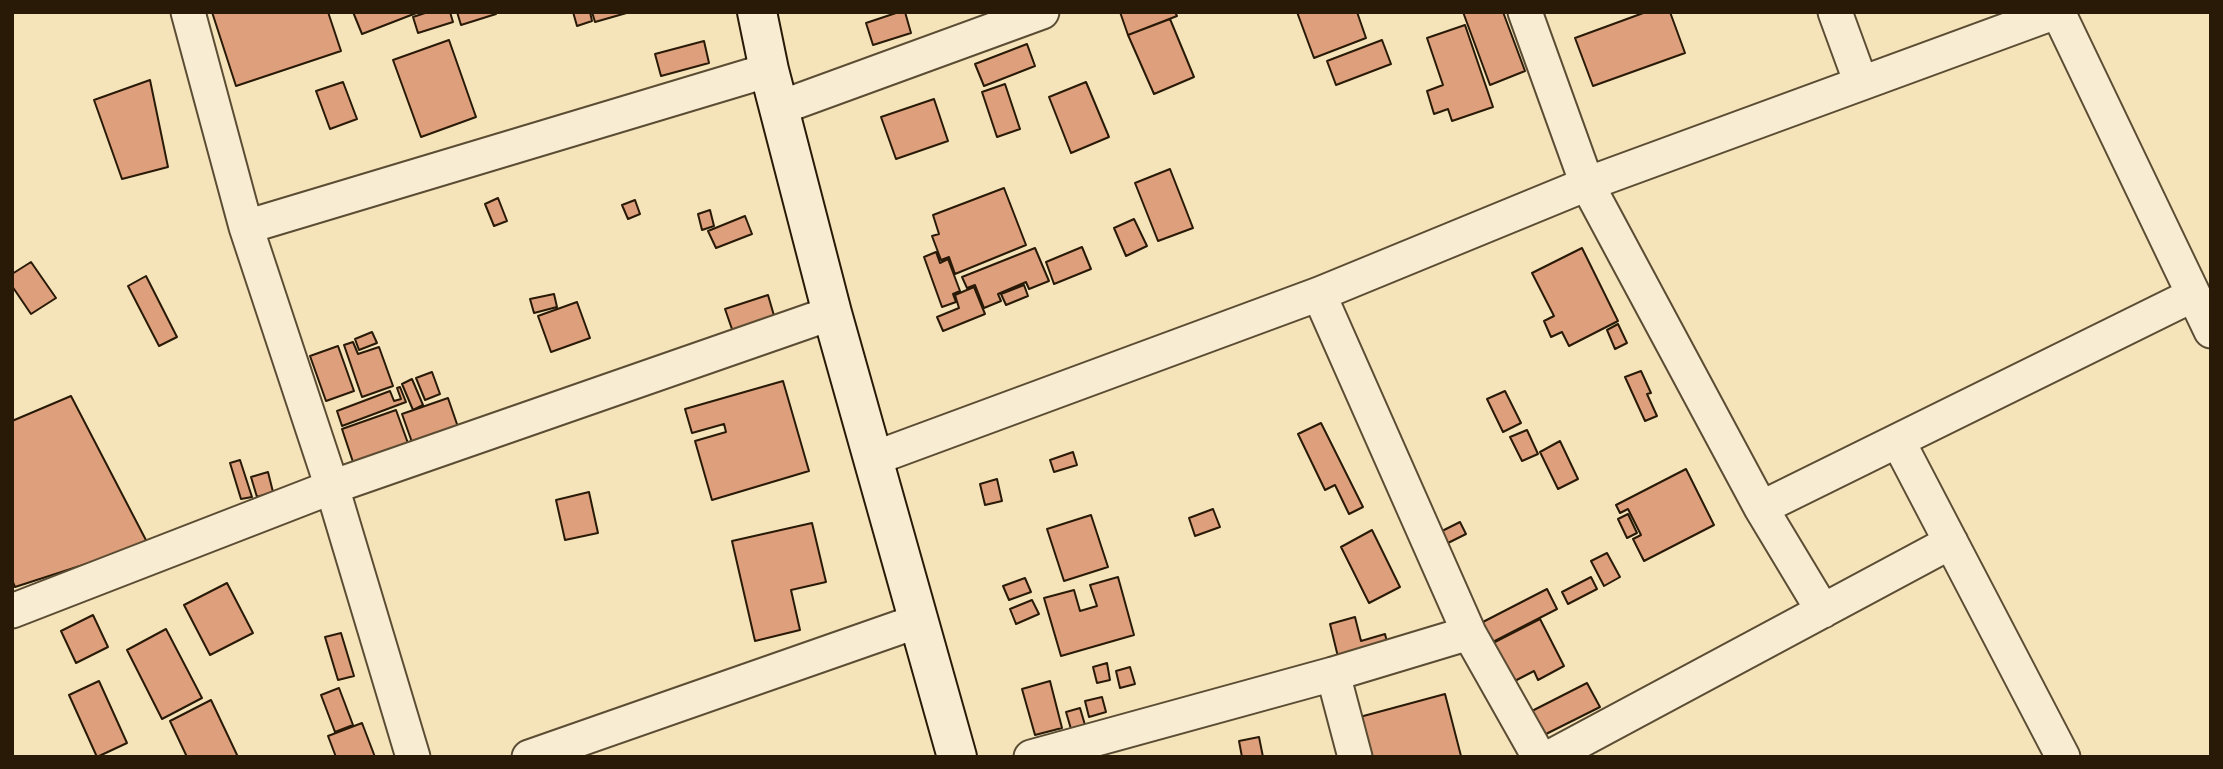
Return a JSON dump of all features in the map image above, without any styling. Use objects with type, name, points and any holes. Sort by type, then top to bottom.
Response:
[{"type":"street","points":[[188,12],[246,227],[332,487],[413,757]]},
{"type":"street","points":[[757,12],[769,70],[832,313],[957,757]]},
{"type":"street","points":[[779,108],[1042,12]]},
{"type":"street","points":[[1525,12],[1587,184],[1761,508],[1823,611]]},
{"type":"street","points":[[1835,12],[1861,83]]},
{"type":"street","points":[[875,458],[1319,294],[1587,184],[2057,12],[2211,331]]},
{"type":"street","points":[[246,227],[769,70]]},
{"type":"street","points":[[1319,294],[1469,633],[1539,757]]},
{"type":"street","points":[[1761,508],[2193,295]]},
{"type":"street","points":[[12,611],[332,487],[832,313]]},
{"type":"street","points":[[1898,440],[2063,757]]},
{"type":"street","points":[[1550,757],[1951,542]]},
{"type":"street","points":[[529,757],[918,621]]},
{"type":"street","points":[[1031,757],[1333,674],[1469,633]]},
{"type":"street","points":[[1333,674],[1355,757]]},
{"type":"building","points":[[212,12],[328,12],[341,51],[236,86]]},
{"type":"building","points":[[353,12],[419,12],[362,34]]},
{"type":"building","points":[[428,12],[450,12],[453,22],[418,33],[413,17]]},
{"type":"building","points":[[457,12],[495,12],[496,14],[461,25]]},
{"type":"building","points":[[573,12],[590,12],[592,21],[577,26]]},
{"type":"building","points":[[592,12],[630,12],[595,22]]},
{"type":"building","points":[[905,12],[911,33],[873,45],[866,23]]},
{"type":"building","points":[[1120,12],[1175,12],[1177,16],[1128,35]]},
{"type":"building","points":[[1297,12],[1357,12],[1366,38],[1314,58]]},
{"type":"building","points":[[1463,12],[1503,12],[1525,71],[1490,85]]},
{"type":"building","points":[[1646,12],[1670,12],[1685,53],[1593,86],[1575,38]]},
{"type":"building","points":[[1170,19],[1194,77],[1154,94],[1128,35]]},
{"type":"building","points":[[1465,25],[1493,107],[1452,121],[1448,109],[1434,114],[1427,91],[1443,85],[1427,38]]},
{"type":"building","points":[[449,40],[476,117],[421,137],[393,60]]},
{"type":"building","points":[[1382,40],[1391,64],[1336,85],[1327,61]]},
{"type":"building","points":[[704,41],[709,63],[661,76],[655,54]]},
{"type":"building","points":[[1027,44],[1035,66],[984,86],[975,64]]},
{"type":"building","points":[[150,80],[168,167],[122,179],[94,100]]},
{"type":"building","points":[[343,82],[357,119],[330,129],[316,91]]},
{"type":"building","points":[[1086,82],[1109,137],[1071,153],[1049,97]]},
{"type":"building","points":[[1005,84],[1020,129],[997,137],[982,92]]},
{"type":"building","points":[[934,99],[948,141],[896,159],[881,117]]},
{"type":"building","points":[[1170,169],[1193,228],[1158,241],[1135,183]]},
{"type":"building","points":[[1004,188],[1026,245],[955,274],[949,257],[941,260],[932,236],[939,234],[933,215]]},
{"type":"building","points":[[498,198],[507,221],[494,226],[485,204]]},
{"type":"building","points":[[635,200],[640,214],[628,219],[622,205]]},
{"type":"building","points":[[710,210],[714,226],[702,230],[698,214]]},
{"type":"building","points":[[745,216],[752,234],[716,248],[708,231]]},
{"type":"building","points":[[1134,219],[1147,246],[1126,256],[1114,228]]},
{"type":"building","points":[[1082,247],[1091,269],[1054,284],[1046,262]]},
{"type":"building","points":[[1035,248],[1049,281],[1029,289],[1026,282],[998,294],[1001,301],[984,308],[975,285],[967,288],[962,277]]},
{"type":"building","points":[[1582,248],[1618,321],[1569,346],[1562,332],[1551,337],[1544,321],[1554,316],[1532,273]]},
{"type":"building","points":[[936,252],[940,263],[948,259],[960,291],[953,294],[956,302],[942,307],[924,257]]},
{"type":"building","points":[[31,262],[56,298],[31,314],[12,286],[12,274]]},
{"type":"building","points":[[146,276],[177,337],[159,346],[128,286]]},
{"type":"building","points":[[1024,285],[1028,296],[1006,305],[1001,294]]},
{"type":"building","points":[[974,287],[985,314],[943,331],[937,317],[959,308],[955,295]]},
{"type":"building","points":[[554,294],[557,307],[534,313],[530,299]]},
{"type":"building","points":[[768,295],[775,319],[733,332],[725,309]]},
{"type":"building","points":[[577,302],[590,338],[551,352],[538,316]]},
{"type":"building","points":[[1618,324],[1627,343],[1615,349],[1607,330]]},
{"type":"building","points":[[372,332],[377,343],[359,350],[355,339]]},
{"type":"building","points":[[353,342],[358,354],[379,347],[393,386],[362,397],[344,345]]},
{"type":"building","points":[[338,346],[354,391],[326,401],[310,356]]},
{"type":"building","points":[[1641,371],[1657,416],[1645,421],[1625,377]]},
{"type":"building","points":[[432,372],[440,394],[425,400],[416,378]]},
{"type":"building","points":[[412,379],[423,405],[413,410],[402,384]]},
{"type":"building","points":[[783,381],[809,471],[712,500],[695,441],[726,432],[724,424],[692,433],[685,409]]},
{"type":"building","points":[[400,387],[406,402],[342,426],[337,411],[390,391],[394,401],[401,399],[397,388]]},
{"type":"building","points":[[1505,391],[1521,423],[1503,432],[1487,399]]},
{"type":"building","points":[[71,396],[148,544],[15,587],[12,580],[12,421]]},
{"type":"building","points":[[448,398],[459,430],[413,445],[402,414]]},
{"type":"building","points":[[396,410],[409,446],[354,465],[342,429]]},
{"type":"building","points":[[1321,423],[1363,507],[1349,514],[1335,485],[1325,490],[1298,434]]},
{"type":"building","points":[[1527,430],[1538,454],[1522,461],[1510,437]]},
{"type":"building","points":[[1560,441],[1578,479],[1558,489],[1540,452]]},
{"type":"building","points":[[1073,452],[1077,465],[1054,472],[1050,460]]},
{"type":"building","points":[[240,460],[252,497],[241,499],[230,463]]},
{"type":"building","points":[[1686,469],[1714,525],[1644,561],[1633,539],[1641,535],[1628,509],[1620,513],[1616,505]]},
{"type":"building","points":[[268,472],[273,492],[257,497],[251,477]]},
{"type":"building","points":[[997,479],[1002,501],[985,505],[980,484]]},
{"type":"building","points":[[589,492],[598,533],[565,540],[556,500]]},
{"type":"building","points":[[1213,509],[1220,527],[1195,536],[1189,518]]},
{"type":"building","points":[[1628,514],[1637,533],[1627,538],[1618,519]]},
{"type":"building","points":[[1091,515],[1108,567],[1064,581],[1047,529]]},
{"type":"building","points":[[1460,522],[1466,534],[1444,545],[1438,533]]},
{"type":"building","points":[[812,523],[826,582],[791,590],[800,630],[755,641],[732,541]]},
{"type":"building","points":[[1372,530],[1400,587],[1369,603],[1341,547]]},
{"type":"building","points":[[1607,553],[1620,577],[1604,586],[1591,561]]},
{"type":"building","points":[[1118,577],[1134,635],[1061,656],[1044,598],[1074,590],[1080,611],[1097,606],[1090,585]]},
{"type":"building","points":[[1591,577],[1597,589],[1568,604],[1562,592]]},
{"type":"building","points":[[1025,578],[1031,592],[1009,600],[1003,586]]},
{"type":"building","points":[[227,583],[253,633],[210,655],[184,605]]},
{"type":"building","points":[[1547,589],[1557,609],[1487,645],[1477,625]]},
{"type":"building","points":[[1032,600],[1039,614],[1016,624],[1010,609]]},
{"type":"building","points":[[93,615],[108,647],[76,663],[61,631]]},
{"type":"building","points":[[1355,617],[1361,641],[1385,634],[1389,650],[1340,665],[1330,624]]},
{"type":"building","points":[[1540,619],[1564,666],[1538,680],[1534,671],[1507,685],[1487,646]]},
{"type":"building","points":[[166,629],[202,698],[162,719],[127,650]]},
{"type":"building","points":[[341,633],[354,676],[338,680],[325,637]]},
{"type":"building","points":[[1107,663],[1110,680],[1097,683],[1093,667]]},
{"type":"building","points":[[1130,667],[1135,684],[1120,688],[1116,671]]},
{"type":"building","points":[[99,681],[127,743],[97,757],[69,695]]},
{"type":"building","points":[[1050,681],[1062,728],[1035,735],[1022,689]]},
{"type":"building","points":[[1587,683],[1600,707],[1538,738],[1526,714]]},
{"type":"building","points":[[339,688],[353,725],[335,732],[321,695]]},
{"type":"building","points":[[1445,694],[1461,756],[1366,757],[1356,718]]},
{"type":"building","points":[[1102,697],[1106,712],[1089,717],[1085,701]]},
{"type":"building","points":[[211,700],[238,757],[187,757],[170,721]]},
{"type":"building","points":[[1080,708],[1085,725],[1071,729],[1066,712]]},
{"type":"building","points":[[362,723],[375,757],[336,757],[328,736]]},
{"type":"building","points":[[1259,737],[1263,757],[1242,757],[1239,741]]}]
